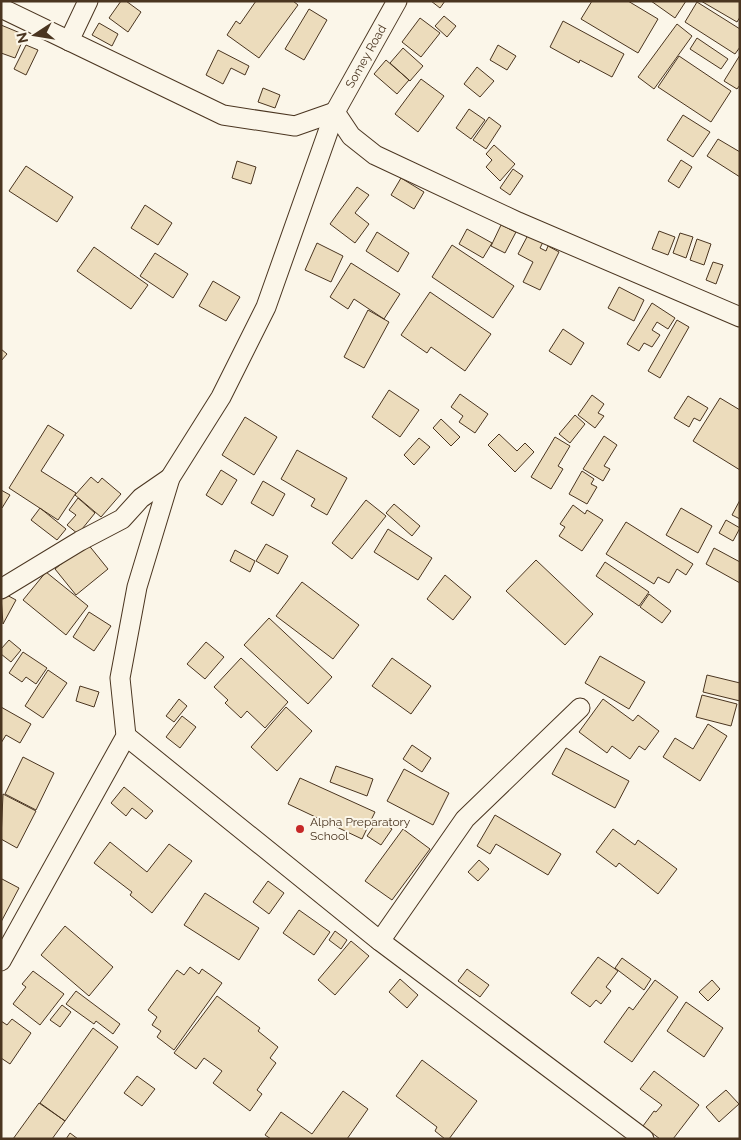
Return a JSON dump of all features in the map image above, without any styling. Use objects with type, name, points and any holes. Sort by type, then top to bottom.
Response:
[{"type":"street","points":[[69,41],[88,1]]},
{"type":"street","name":"Somey Road","points":[[170,478],[221,398],[266,307],[335,112],[397,1]]},
{"type":"street","points":[[1,8],[223,115],[295,126],[335,112],[351,136],[375,155],[518,222],[740,317]]},
{"type":"street","points":[[1,588],[80,541],[122,519],[141,498],[170,478]]},
{"type":"street","points":[[1,961],[126,736],[120,678],[136,587],[170,478]]},
{"type":"street","points":[[380,941],[465,819],[580,708]]},
{"type":"street","points":[[126,736],[380,941],[644,1139]]},
{"type":"building","points":[[121,1],[126,1],[141,12],[128,32],[109,18]]},
{"type":"building","points":[[256,1],[293,1],[298,5],[259,58],[227,35],[236,21],[240,24]]},
{"type":"building","points":[[431,1],[445,1],[440,8]]},
{"type":"building","points":[[592,1],[628,1],[658,19],[638,53],[581,19]]},
{"type":"building","points":[[651,1],[686,1],[675,18]]},
{"type":"building","points":[[701,1],[740,1],[740,17],[737,22]]},
{"type":"building","points":[[697,2],[740,29],[740,47],[735,54],[685,22]]},
{"type":"building","points":[[309,9],[327,20],[304,60],[285,49]]},
{"type":"building","points":[[444,16],[456,26],[447,37],[435,26]]},
{"type":"building","points":[[420,18],[440,33],[421,57],[402,42]]},
{"type":"building","points":[[563,21],[624,54],[612,77],[580,60],[579,63],[550,47]]},
{"type":"building","points":[[99,23],[118,34],[112,46],[92,35]]},
{"type":"building","points":[[677,24],[692,36],[654,89],[638,77]]},
{"type":"building","points":[[1,25],[25,35],[15,58],[1,53]]},
{"type":"building","points":[[697,38],[728,59],[721,69],[690,49]]},
{"type":"building","points":[[26,45],[38,50],[26,75],[14,69]]},
{"type":"building","points":[[498,45],[516,56],[507,70],[490,60]]},
{"type":"building","points":[[403,48],[423,66],[410,81],[390,63]]},
{"type":"building","points":[[218,50],[249,66],[245,75],[231,68],[223,84],[206,75]]},
{"type":"building","points":[[740,55],[740,85],[737,89],[724,81]]},
{"type":"building","points":[[679,56],[731,91],[711,122],[658,87]]},
{"type":"building","points":[[386,60],[409,80],[397,94],[374,74]]},
{"type":"building","points":[[477,67],[494,81],[480,97],[464,84]]},
{"type":"building","points":[[421,79],[444,96],[418,132],[395,114]]},
{"type":"building","points":[[263,88],[280,95],[275,108],[258,102]]},
{"type":"building","points":[[469,109],[485,120],[471,139],[456,128]]},
{"type":"building","points":[[683,115],[710,132],[693,157],[667,140]]},
{"type":"building","points":[[489,117],[501,126],[486,149],[473,140]]},
{"type":"building","points":[[718,139],[740,152],[740,177],[707,156]]},
{"type":"building","points":[[494,145],[515,164],[500,181],[486,167],[492,160],[486,154]]},
{"type":"building","points":[[681,160],[692,167],[679,188],[668,181]]},
{"type":"building","points":[[237,161],[256,167],[251,184],[232,178]]},
{"type":"building","points":[[26,166],[73,197],[57,222],[9,191]]},
{"type":"building","points":[[513,169],[523,176],[510,195],[500,188]]},
{"type":"building","points":[[401,178],[424,192],[414,209],[391,195]]},
{"type":"building","points":[[357,187],[369,195],[355,213],[369,224],[355,243],[330,224]]},
{"type":"building","points":[[145,205],[172,223],[158,245],[131,228]]},
{"type":"building","points":[[501,225],[516,232],[505,253],[491,246]]},
{"type":"building","points":[[467,229],[492,243],[483,258],[459,244]]},
{"type":"building","points":[[659,231],[675,237],[668,255],[652,249]]},
{"type":"building","points":[[377,232],[409,253],[398,272],[366,251]]},
{"type":"building","points":[[680,233],[693,237],[686,258],[673,253]]},
{"type":"building","points":[[528,235],[543,242],[540,248],[546,251],[548,246],[559,252],[540,290],[523,282],[533,262],[518,254]]},
{"type":"building","points":[[697,239],[711,244],[704,265],[690,260]]},
{"type":"building","points":[[317,243],[343,256],[331,282],[305,270]]},
{"type":"building","points":[[452,245],[514,286],[493,318],[432,277]]},
{"type":"building","points":[[94,247],[148,285],[131,309],[77,271]]},
{"type":"building","points":[[155,253],[188,274],[173,298],[140,276]]},
{"type":"building","points":[[713,262],[723,265],[716,284],[706,280]]},
{"type":"building","points":[[351,263],[400,294],[384,319],[354,299],[348,309],[330,297]]},
{"type":"building","points":[[213,281],[240,297],[226,321],[199,306]]},
{"type":"building","points":[[619,287],[644,300],[634,321],[608,308]]},
{"type":"building","points":[[430,292],[491,334],[465,371],[431,347],[427,353],[401,335]]},
{"type":"building","points":[[652,303],[675,318],[668,329],[657,322],[652,330],[660,335],[652,347],[644,343],[639,351],[627,344]]},
{"type":"building","points":[[368,310],[389,322],[364,368],[344,357]]},
{"type":"building","points":[[677,320],[689,327],[660,378],[648,371]]},
{"type":"building","points":[[563,329],[584,343],[571,365],[549,351]]},
{"type":"building","points":[[1,349],[7,354],[1,361]]},
{"type":"building","points":[[389,390],[419,410],[400,437],[372,417]]},
{"type":"building","points":[[460,394],[488,414],[475,433],[459,422],[463,416],[451,407]]},
{"type":"building","points":[[592,395],[604,404],[598,413],[604,416],[595,428],[578,415]]},
{"type":"building","points":[[688,396],[708,408],[700,421],[694,418],[689,427],[674,418]]},
{"type":"building","points":[[720,398],[740,410],[740,470],[693,441]]},
{"type":"building","points":[[575,415],[585,424],[570,443],[559,434]]},
{"type":"building","points":[[245,417],[277,437],[254,475],[222,455]]},
{"type":"building","points":[[441,419],[460,437],[451,446],[433,428]]},
{"type":"building","points":[[48,425],[64,435],[41,471],[76,493],[58,520],[9,488]]},
{"type":"building","points":[[499,434],[517,451],[525,443],[534,452],[515,472],[488,445]]},
{"type":"building","points":[[604,436],[617,445],[604,466],[610,469],[603,481],[583,469]]},
{"type":"building","points":[[555,437],[570,446],[558,466],[563,469],[551,489],[531,477]]},
{"type":"building","points":[[419,438],[430,447],[414,465],[404,455]]},
{"type":"building","points":[[297,450],[347,478],[327,515],[311,506],[315,499],[281,479]]},
{"type":"building","points":[[221,470],[237,480],[222,505],[206,495]]},
{"type":"building","points":[[582,471],[594,479],[591,484],[597,487],[587,504],[569,494]]},
{"type":"building","points":[[91,477],[98,483],[102,478],[121,494],[101,517],[75,495]]},
{"type":"building","points":[[263,481],[285,494],[273,516],[251,503]]},
{"type":"building","points":[[1,490],[10,495],[2,508],[1,508]]},
{"type":"building","points":[[78,498],[95,513],[78,534],[67,525],[76,515],[69,510]]},
{"type":"building","points":[[366,500],[386,516],[352,559],[332,543]]},
{"type":"building","points":[[740,500],[740,519],[732,515]]},
{"type":"building","points":[[394,504],[420,526],[412,536],[386,513]]},
{"type":"building","points":[[573,505],[585,514],[587,510],[603,520],[582,551],[559,536],[565,527],[560,524]]},
{"type":"building","points":[[40,508],[66,529],[57,540],[31,520]]},
{"type":"building","points":[[681,508],[712,526],[698,553],[666,535]]},
{"type":"building","points":[[726,520],[740,528],[733,541],[719,533]]},
{"type":"building","points":[[626,522],[693,564],[686,575],[677,569],[669,583],[658,577],[654,584],[606,554]]},
{"type":"building","points":[[388,529],[432,558],[418,580],[374,552]]},
{"type":"building","points":[[87,543],[108,569],[76,595],[55,569]]},
{"type":"building","points":[[266,544],[288,556],[278,574],[256,561]]},
{"type":"building","points":[[714,548],[740,562],[740,583],[706,564]]},
{"type":"building","points":[[235,550],[255,561],[250,572],[230,561]]},
{"type":"building","points":[[536,560],[593,614],[565,645],[506,591]]},
{"type":"building","points":[[605,562],[649,592],[639,606],[596,576]]},
{"type":"building","points":[[46,572],[88,606],[66,635],[23,600]]},
{"type":"building","points":[[445,575],[471,597],[453,620],[427,599]]},
{"type":"building","points":[[302,582],[359,625],[333,659],[276,616]]},
{"type":"building","points":[[3,593],[16,600],[3,624],[1,597]]},
{"type":"building","points":[[649,594],[671,611],[662,623],[640,607]]},
{"type":"building","points":[[89,612],[111,626],[94,651],[73,637]]},
{"type":"building","points":[[269,618],[332,677],[308,704],[244,645]]},
{"type":"building","points":[[9,640],[21,650],[11,662],[1,654],[1,649]]},
{"type":"building","points":[[206,642],[224,657],[205,679],[187,664]]},
{"type":"building","points":[[23,652],[47,668],[36,684],[26,677],[22,682],[9,673]]},
{"type":"building","points":[[600,656],[645,682],[629,709],[585,683]]},
{"type":"building","points":[[241,658],[288,702],[265,728],[247,711],[241,718],[225,703],[228,700],[214,687]]},
{"type":"building","points":[[392,658],[431,686],[411,714],[372,686]]},
{"type":"building","points":[[48,670],[67,683],[43,718],[25,706]]},
{"type":"building","points":[[707,675],[740,683],[740,701],[703,692]]},
{"type":"building","points":[[80,686],[99,692],[94,707],[76,701]]},
{"type":"building","points":[[702,695],[737,704],[731,726],[696,717]]},
{"type":"building","points":[[179,699],[187,706],[174,722],[166,716]]},
{"type":"building","points":[[603,699],[633,721],[638,715],[659,731],[645,750],[639,746],[630,759],[612,746],[607,753],[579,732]]},
{"type":"building","points":[[1,707],[31,724],[20,743],[6,735],[1,743]]},
{"type":"building","points":[[286,707],[312,731],[277,771],[251,747]]},
{"type":"building","points":[[182,716],[196,727],[180,748],[166,737]]},
{"type":"building","points":[[708,724],[727,736],[700,781],[663,757],[675,738],[693,749]]},
{"type":"building","points":[[412,745],[431,758],[422,772],[403,759]]},
{"type":"building","points":[[566,748],[629,781],[615,808],[552,774]]},
{"type":"building","points":[[23,757],[54,773],[36,810],[5,794]]},
{"type":"building","points":[[336,766],[373,779],[367,796],[330,782]]},
{"type":"building","points":[[404,769],[449,793],[433,825],[387,801]]},
{"type":"building","points":[[300,778],[375,812],[362,839],[288,804]]},
{"type":"building","points":[[124,787],[153,811],[146,819],[132,808],[126,816],[111,803]]},
{"type":"building","points":[[3,794],[36,811],[17,848],[1,839]]},
{"type":"building","points":[[495,815],[561,854],[548,875],[496,844],[490,854],[477,846]]},
{"type":"building","points":[[378,820],[392,829],[381,845],[367,836]]},
{"type":"building","points":[[403,829],[430,849],[392,900],[365,881]]},
{"type":"building","points":[[613,829],[635,845],[638,840],[677,869],[658,894],[619,863],[616,867],[596,852]]},
{"type":"building","points":[[110,842],[147,872],[169,844],[192,861],[152,913],[130,895],[132,892],[94,863]]},
{"type":"building","points":[[479,860],[489,869],[478,881],[468,872]]},
{"type":"building","points":[[1,880],[19,888],[1,922]]},
{"type":"building","points":[[268,881],[284,893],[269,914],[253,902]]},
{"type":"building","points":[[205,893],[259,928],[239,960],[184,925]]},
{"type":"building","points":[[299,910],[330,932],[314,955],[283,933]]},
{"type":"building","points":[[65,926],[113,967],[89,996],[41,955]]},
{"type":"building","points":[[335,931],[347,940],[341,949],[329,940]]},
{"type":"building","points":[[351,941],[369,956],[335,995],[318,980]]},
{"type":"building","points":[[598,957],[618,971],[606,987],[611,991],[601,1004],[596,1000],[590,1007],[571,993]]},
{"type":"building","points":[[622,958],[651,979],[644,990],[615,968]]},
{"type":"building","points":[[190,967],[199,974],[202,969],[222,983],[174,1050],[157,1037],[161,1031],[152,1025],[157,1017],[148,1010],[177,970],[184,975]]},
{"type":"building","points":[[467,969],[489,985],[480,997],[458,981]]},
{"type":"building","points":[[33,971],[64,994],[40,1025],[13,1004],[26,987],[22,984]]},
{"type":"building","points":[[400,979],[418,995],[407,1008],[389,992]]},
{"type":"building","points":[[655,980],[678,997],[632,1062],[604,1042],[629,1007],[633,1010]]},
{"type":"building","points":[[712,980],[720,989],[708,1001],[699,992]]},
{"type":"building","points":[[76,991],[120,1024],[113,1034],[96,1021],[94,1024],[66,1004]]},
{"type":"building","points":[[217,996],[260,1028],[258,1031],[278,1047],[270,1058],[276,1063],[257,1090],[262,1094],[250,1111],[213,1083],[222,1071],[204,1058],[196,1069],[174,1053]]},
{"type":"building","points":[[686,1002],[723,1028],[704,1057],[667,1031]]},
{"type":"building","points":[[62,1005],[71,1012],[60,1027],[50,1020]]},
{"type":"building","points":[[12,1019],[31,1033],[10,1064],[1,1058],[1,1021],[7,1025]]},
{"type":"building","points":[[93,1028],[118,1047],[65,1121],[40,1103]]},
{"type":"building","points":[[422,1060],[477,1101],[449,1139],[445,1139],[435,1131],[437,1127],[396,1096]]},
{"type":"building","points":[[654,1071],[699,1105],[673,1139],[660,1139],[643,1126],[654,1111],[656,1112],[662,1105],[640,1089]]},
{"type":"building","points":[[137,1076],[155,1089],[142,1106],[124,1093]]},
{"type":"building","points":[[726,1090],[739,1104],[719,1122],[706,1107]]},
{"type":"building","points":[[343,1091],[368,1109],[347,1139],[271,1139],[265,1135],[281,1112],[312,1134]]},
{"type":"building","points":[[39,1103],[65,1121],[52,1139],[13,1139]]},
{"type":"building","points":[[70,1133],[78,1139],[66,1139]]},
{"type":"place","name":"Alpha Preparatory School","points":[[300,829]]}]
